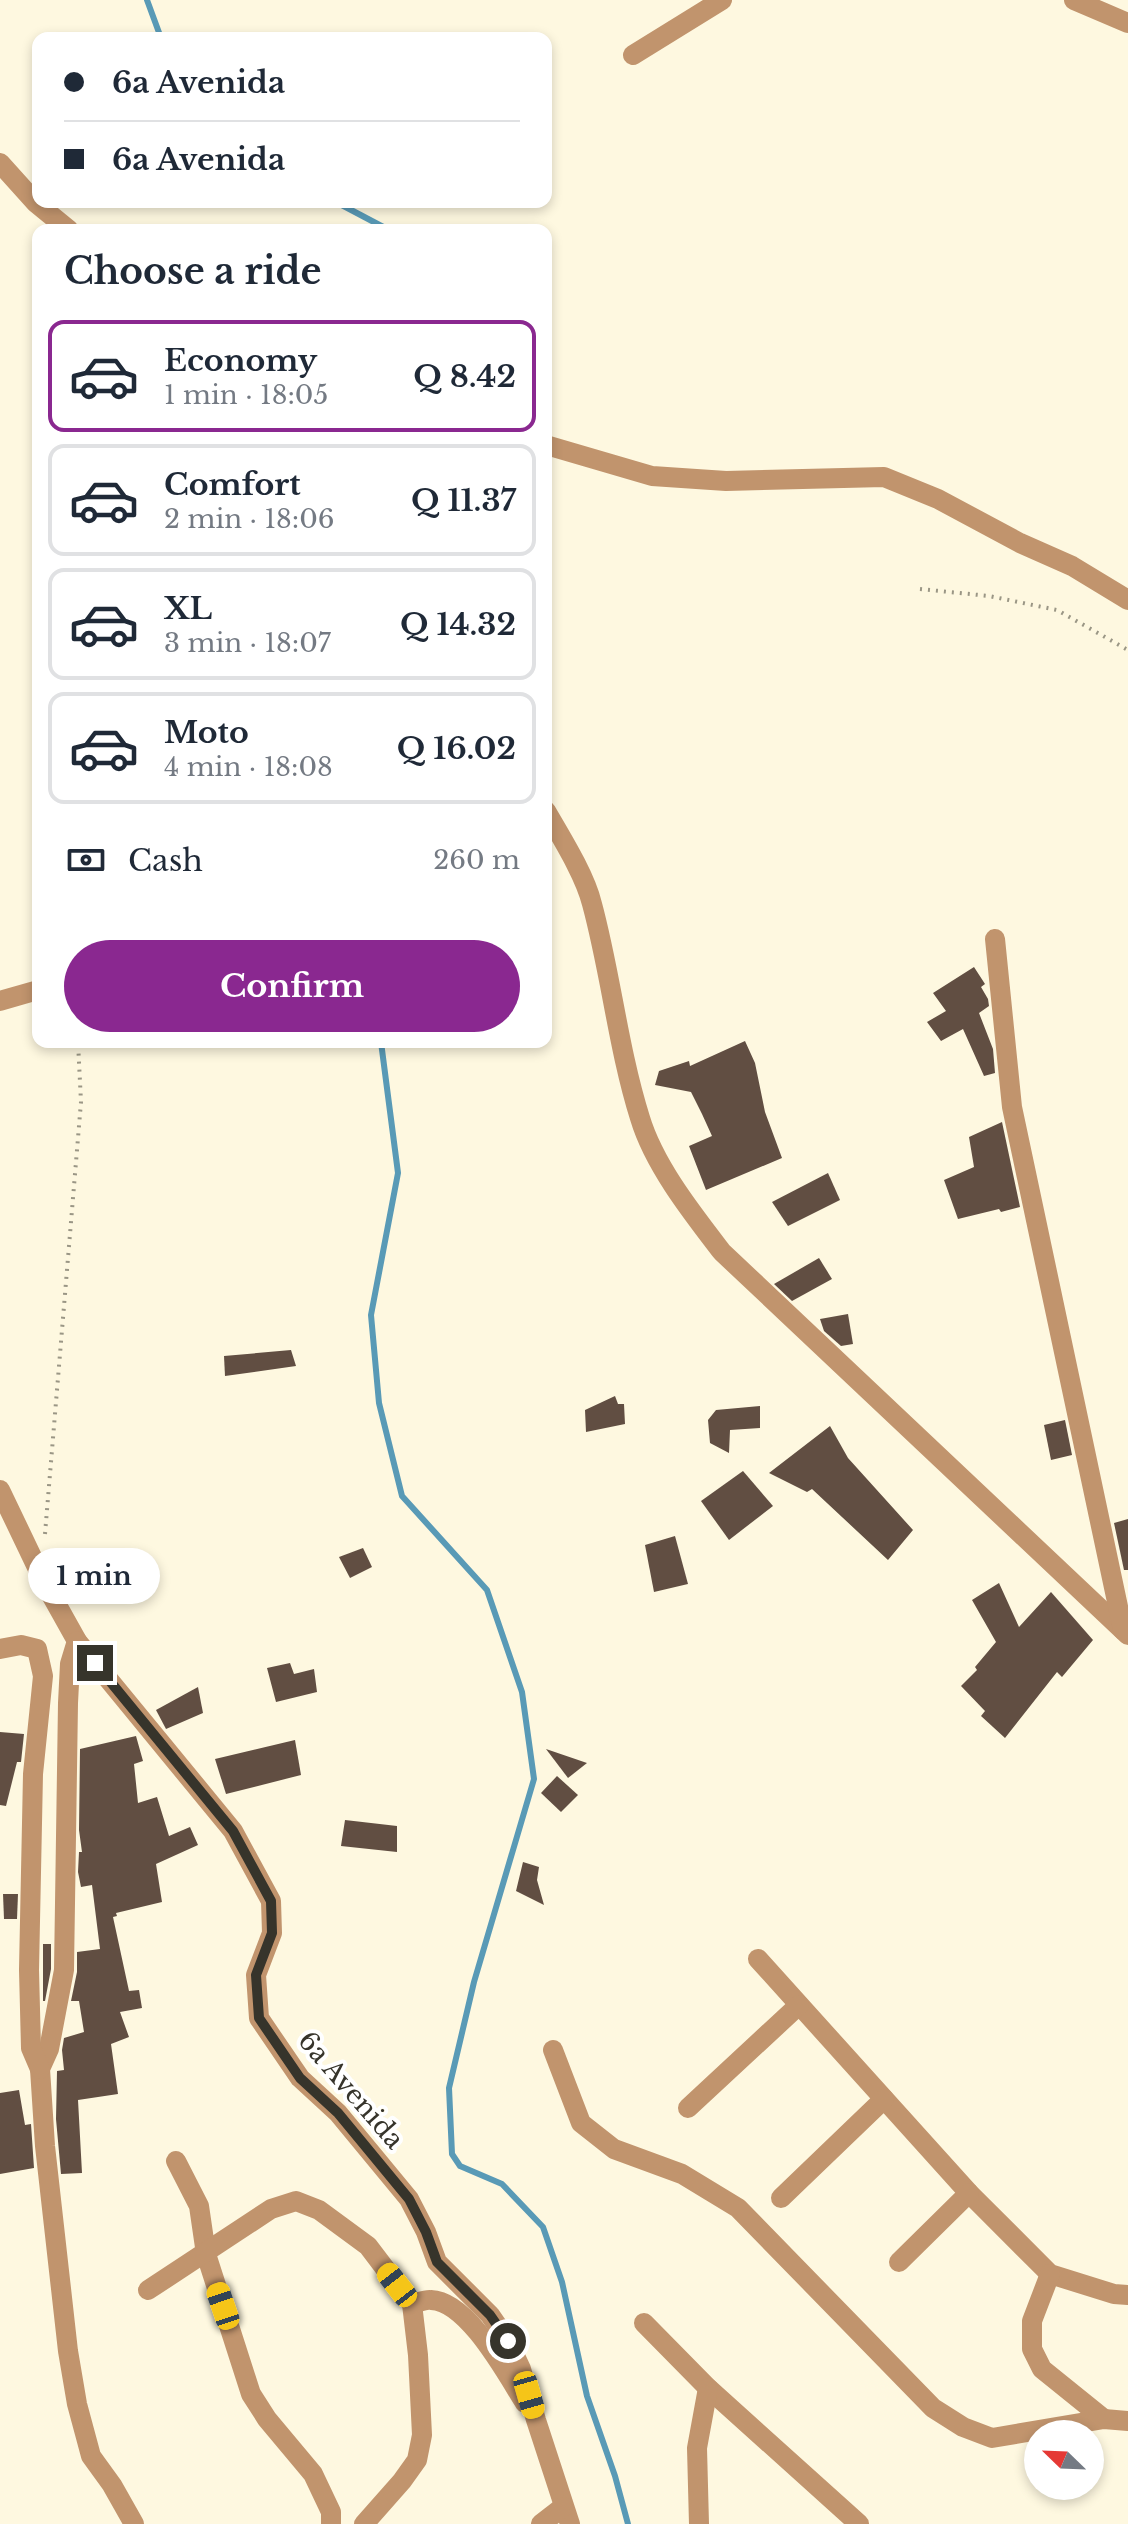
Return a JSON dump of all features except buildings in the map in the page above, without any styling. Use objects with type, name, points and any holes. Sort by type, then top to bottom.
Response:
[{"type":"street","points":[[633,55],[722,0]]},
{"type":"street","points":[[1074,0],[1128,23]]},
{"type":"street","points":[[0,163],[32,199]]},
{"type":"street","points":[[42,208],[62,224]]},
{"type":"street","points":[[552,447],[652,476],[726,481],[884,477],[938,499],[1020,543],[1072,566],[1128,600]]},
{"type":"street","points":[[552,822],[592,901],[617,1028],[640,1120],[666,1173],[693,1214],[722,1252],[1126,1633]]},
{"type":"street","points":[[995,939],[1012,1107],[1126,1633]]},
{"type":"street","points":[[0,1001],[32,992]]},
{"type":"street","name":"6a Avenida","points":[[0,1490],[41,1576],[77,1641],[233,1831],[271,1901],[272,1933],[256,1975],[259,2018],[300,2078],[338,2113],[409,2199],[437,2262],[490,2315],[508,2341],[521,2369],[567,2516]]},
{"type":"street","points":[[40,2069],[49,2049],[64,1970],[65,1784],[70,1664],[77,1641]]},
{"type":"street","points":[[0,1649],[21,1645],[37,1649],[43,1676],[33,1774],[29,1970],[31,2048],[40,2069],[45,2146],[68,2351],[77,2404],[91,2456],[134,2524]]},
{"type":"street","points":[[43,1676],[70,1664]]},
{"type":"street","points":[[758,1959],[969,2193],[1050,2274],[1114,2294],[1128,2295]]},
{"type":"street","points":[[688,2108],[799,2005]]},
{"type":"street","points":[[553,2050],[581,2123],[614,2149],[682,2174],[738,2208],[933,2408],[963,2427],[992,2438],[1104,2419],[1128,2421]]},
{"type":"street","points":[[781,2198],[884,2099]]},
{"type":"street","points":[[176,2161],[199,2206],[206,2254],[251,2394],[267,2419],[313,2474],[331,2512],[331,2524]]},
{"type":"street","points":[[899,2262],[969,2193]]},
{"type":"street","points":[[148,2290],[271,2209],[296,2201],[319,2210],[368,2246],[412,2304],[422,2435],[417,2460],[364,2524]]},
{"type":"street","points":[[1050,2274],[1032,2321],[1032,2349],[1042,2369],[1104,2419]]},
{"type":"street","points":[[412,2304],[432,2299],[454,2309],[471,2322],[536,2420]]},
{"type":"street","points":[[644,2323],[708,2388],[859,2524]]},
{"type":"street","points":[[699,2524],[697,2448],[708,2388]]},
{"type":"street","points":[[541,2524],[567,2516]]},
{"type":"path","points":[[920,589],[989,596],[1057,610],[1128,650]]},
{"type":"path","points":[[41,1576],[81,1102],[78,1048]]},
{"type":"waterway","points":[[147,0],[159,32]]},
{"type":"waterway","points":[[347,208],[378,224]]},
{"type":"waterway","points":[[382,1048],[398,1173],[371,1315],[379,1403],[402,1496],[487,1590],[522,1692],[534,1779],[474,1982],[449,2088],[452,2154],[460,2166],[502,2184],[543,2227],[562,2282],[587,2396],[628,2524]]},
{"type":"route","points":[[95,1663],[233,1831],[271,1901],[272,1933],[256,1975],[259,2018],[300,2078],[338,2113],[409,2199],[437,2262],[490,2315],[508,2341]]}]
